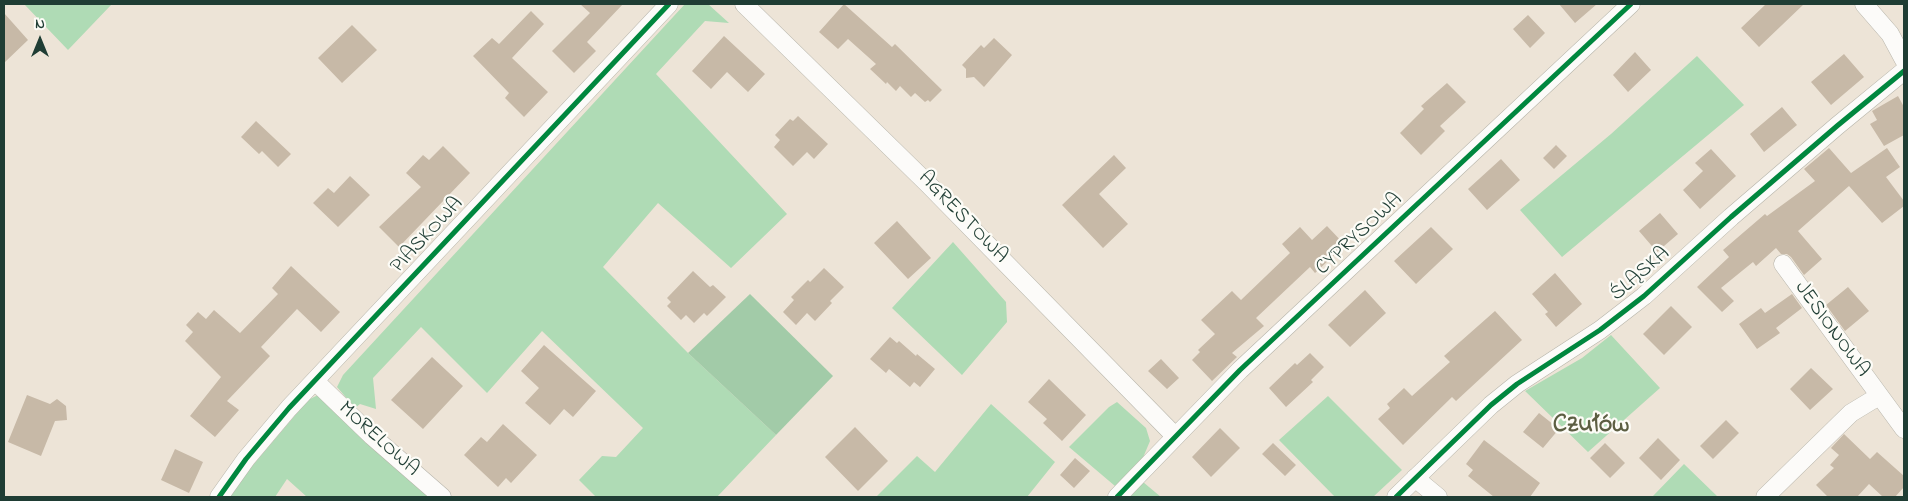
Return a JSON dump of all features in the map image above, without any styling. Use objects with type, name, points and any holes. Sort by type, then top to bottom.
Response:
[{"type":"street","name":"PIASKOWA","points":[[219,497],[246,459],[314,381],[669,4]]},
{"type":"street","name":"AGRESTOWA","points":[[744,4],[928,184],[1175,436]]},
{"type":"street","name":"CYPRYSOWA","points":[[1117,497],[1240,370],[1631,4]]},
{"type":"street","points":[[1864,4],[1890,34],[1904,60]]},
{"type":"street","name":"ŚLĄSKA","points":[[1396,497],[1491,405],[1517,384],[1600,330],[1636,302],[1822,139],[1904,71]]},
{"type":"street","name":"JESIONOWA","points":[[1783,264],[1904,429]]},
{"type":"street","name":"MORELOWA","points":[[314,381],[372,436],[442,497]]},
{"type":"street","name":"JESIONOWA","points":[[1765,497],[1851,413],[1879,396]]},
{"type":"street","points":[[1415,478],[1438,497]]},
{"type":"green space","points":[[24,4],[112,4],[68,50]]},
{"type":"green space","points":[[685,4],[708,4],[729,23],[705,21],[656,74],[787,214],[731,268],[658,203],[603,267],[688,353],[776,435],[717,497],[596,497],[579,480],[602,456],[616,457],[643,428],[542,331],[487,393],[421,327],[373,378],[376,409],[360,404],[355,408],[337,387],[343,375]]},
{"type":"green space","points":[[1697,56],[1744,105],[1562,257],[1520,210],[1611,134]]},
{"type":"green space","points":[[953,242],[1006,302],[1007,322],[962,375],[892,308]]},
{"type":"green space","points":[[750,294],[833,376],[776,435],[688,353]]},
{"type":"green space","points":[[1611,335],[1660,388],[1588,452],[1525,391],[1582,358]]},
{"type":"green space","points":[[318,395],[429,497],[307,497],[287,479],[275,497],[230,497],[242,478],[308,400]]},
{"type":"green space","points":[[1328,396],[1402,470],[1373,497],[1335,497],[1279,440]]},
{"type":"green space","points":[[1117,402],[1146,428],[1150,441],[1142,460],[1115,486],[1069,447],[1109,407]]},
{"type":"green space","points":[[991,404],[1055,462],[1027,497],[876,497],[917,456],[935,472]]},
{"type":"green space","points":[[1684,464],[1718,497],[1652,497]]},
{"type":"green space","points":[[1143,482],[1161,497],[1130,497]]},
{"type":"building","points":[[580,4],[623,4],[587,42],[596,51],[574,73],[552,51],[590,13]]},
{"type":"building","points":[[844,4],[892,47],[895,44],[942,90],[930,102],[928,100],[925,102],[915,93],[911,97],[900,86],[896,91],[887,82],[886,84],[870,69],[876,64],[848,39],[838,49],[819,32]]},
{"type":"building","points":[[1559,4],[1597,4],[1575,23]]},
{"type":"building","points":[[1766,4],[1804,4],[1759,47],[1741,28]]},
{"type":"building","points":[[531,11],[544,24],[512,58],[548,92],[524,117],[505,98],[509,93],[473,56],[492,38],[499,44]]},
{"type":"building","points":[[4,13],[28,40],[4,63]]},
{"type":"building","points":[[1528,15],[1545,33],[1530,48],[1513,29]]},
{"type":"building","points":[[352,25],[377,50],[342,83],[318,58]]},
{"type":"building","points":[[724,36],[765,74],[748,92],[727,72],[711,89],[692,71]]},
{"type":"building","points":[[994,38],[1012,55],[984,87],[974,77],[966,78],[966,69],[962,65],[981,45],[984,48]]},
{"type":"building","points":[[1635,52],[1651,70],[1628,92],[1613,75]]},
{"type":"building","points":[[1844,54],[1864,77],[1831,105],[1811,82]]},
{"type":"building","points":[[1447,83],[1466,102],[1440,126],[1445,131],[1421,155],[1400,133],[1424,109],[1421,106]]},
{"type":"building","points":[[1898,96],[1904,107],[1904,135],[1884,146],[1870,124],[1877,120],[1872,111]]},
{"type":"building","points":[[1782,107],[1797,125],[1764,152],[1750,134]]},
{"type":"building","points":[[798,116],[828,144],[814,159],[807,152],[793,166],[774,147],[780,140],[775,135],[790,119],[793,121]]},
{"type":"building","points":[[256,121],[291,154],[278,167],[262,151],[259,154],[241,137]]},
{"type":"building","points":[[1556,145],[1567,156],[1554,169],[1543,158]]},
{"type":"building","points":[[443,146],[470,173],[399,247],[379,227],[421,187],[406,173],[423,155],[429,160]]},
{"type":"building","points":[[1829,148],[1851,173],[1887,148],[1900,167],[1886,177],[1904,201],[1904,206],[1882,223],[1849,186],[1798,231],[1822,259],[1804,275],[1791,257],[1787,254],[1781,254],[1776,248],[1756,266],[1753,262],[1721,288],[1734,301],[1722,312],[1697,287],[1729,257],[1723,250],[1765,214],[1767,216],[1815,181],[1804,169]]},
{"type":"building","points":[[1711,149],[1736,176],[1700,209],[1683,190],[1703,171],[1695,163]]},
{"type":"building","points":[[1114,155],[1126,168],[1099,194],[1128,224],[1103,248],[1062,205]]},
{"type":"building","points":[[1501,159],[1520,180],[1487,210],[1468,189]]},
{"type":"building","points":[[350,176],[370,195],[338,227],[313,203],[328,188],[334,193]]},
{"type":"building","points":[[1660,213],[1678,234],[1657,252],[1639,231]]},
{"type":"building","points":[[897,221],[931,258],[908,279],[874,243]]},
{"type":"building","points":[[1327,226],[1345,245],[1315,273],[1310,267],[1256,318],[1264,326],[1232,353],[1237,357],[1212,381],[1192,360],[1200,352],[1198,350],[1215,334],[1201,320],[1232,291],[1241,300],[1290,253],[1282,244],[1300,227],[1312,240]]},
{"type":"building","points":[[1431,227],[1453,249],[1416,284],[1394,261]]},
{"type":"building","points":[[291,266],[340,312],[321,332],[297,309],[261,347],[270,356],[227,401],[239,410],[215,437],[190,416],[221,377],[185,341],[193,332],[186,325],[198,312],[206,319],[214,310],[240,333],[278,294],[272,288]]},
{"type":"building","points":[[824,268],[844,287],[830,301],[832,303],[815,321],[807,313],[796,325],[783,312],[794,300],[791,297],[808,280],[810,282]]},
{"type":"building","points":[[693,271],[710,287],[713,285],[726,297],[707,316],[704,313],[694,323],[686,315],[681,320],[667,306],[671,302],[667,298]]},
{"type":"building","points":[[1555,273],[1582,304],[1556,327],[1545,314],[1548,312],[1532,294]]},
{"type":"building","points":[[1848,287],[1869,311],[1845,331],[1826,305]]},
{"type":"building","points":[[1365,290],[1386,313],[1350,347],[1328,325]]},
{"type":"building","points":[[1792,294],[1802,308],[1776,328],[1780,333],[1757,349],[1739,324],[1761,308],[1765,313]]},
{"type":"building","points":[[1671,306],[1692,327],[1664,355],[1643,334]]},
{"type":"building","points":[[1495,311],[1522,340],[1456,401],[1452,397],[1403,445],[1378,419],[1390,408],[1387,404],[1404,388],[1412,396],[1450,362],[1444,356]]},
{"type":"building","points":[[890,337],[897,343],[899,341],[935,369],[920,387],[914,382],[910,387],[889,369],[886,373],[870,359]]},
{"type":"building","points":[[544,345],[596,391],[573,417],[564,409],[550,425],[525,403],[539,388],[521,371]]},
{"type":"building","points":[[1310,353],[1324,367],[1311,380],[1313,382],[1286,407],[1269,388],[1295,363],[1297,365]]},
{"type":"building","points":[[432,357],[463,386],[423,429],[391,400]]},
{"type":"building","points":[[1161,359],[1179,378],[1167,389],[1148,371]]},
{"type":"building","points":[[1811,368],[1833,389],[1810,410],[1790,389]]},
{"type":"building","points":[[1049,379],[1086,415],[1062,441],[1043,423],[1047,419],[1028,402]]},
{"type":"building","points":[[27,395],[50,404],[57,399],[66,406],[67,420],[55,421],[41,456],[8,442]]},
{"type":"building","points":[[1539,413],[1559,429],[1543,448],[1523,432]]},
{"type":"building","points":[[1726,420],[1739,433],[1713,459],[1700,446]]},
{"type":"building","points":[[503,424],[537,455],[511,483],[506,478],[498,487],[464,455],[481,437],[487,442]]},
{"type":"building","points":[[855,427],[888,461],[858,491],[825,457]]},
{"type":"building","points":[[1220,428],[1240,448],[1211,477],[1192,457]]},
{"type":"building","points":[[1844,434],[1870,459],[1877,452],[1904,476],[1904,487],[1895,497],[1883,497],[1869,484],[1857,497],[1828,497],[1816,485],[1834,468],[1830,465],[1839,455],[1831,448]]},
{"type":"building","points":[[1658,438],[1680,460],[1661,480],[1639,458]]},
{"type":"building","points":[[1484,440],[1540,483],[1530,497],[1494,497],[1468,476],[1473,470],[1466,464]]},
{"type":"building","points":[[1273,443],[1296,465],[1285,476],[1262,454]]},
{"type":"building","points":[[1605,443],[1625,463],[1610,478],[1590,458]]},
{"type":"building","points":[[175,449],[203,462],[189,493],[161,480]]},
{"type":"building","points":[[1075,458],[1090,471],[1074,488],[1060,475]]},
{"type":"cycle path","points":[[219,497],[246,459],[289,408],[669,4]]},
{"type":"cycle path","points":[[1117,497],[1240,370],[1631,4]]},
{"type":"cycle path","points":[[1396,497],[1491,405],[1517,384],[1600,330],[1644,296],[1731,217],[1904,71]]},
{"type":"district","name":"Czułów","points":[[1591,427]]}]
